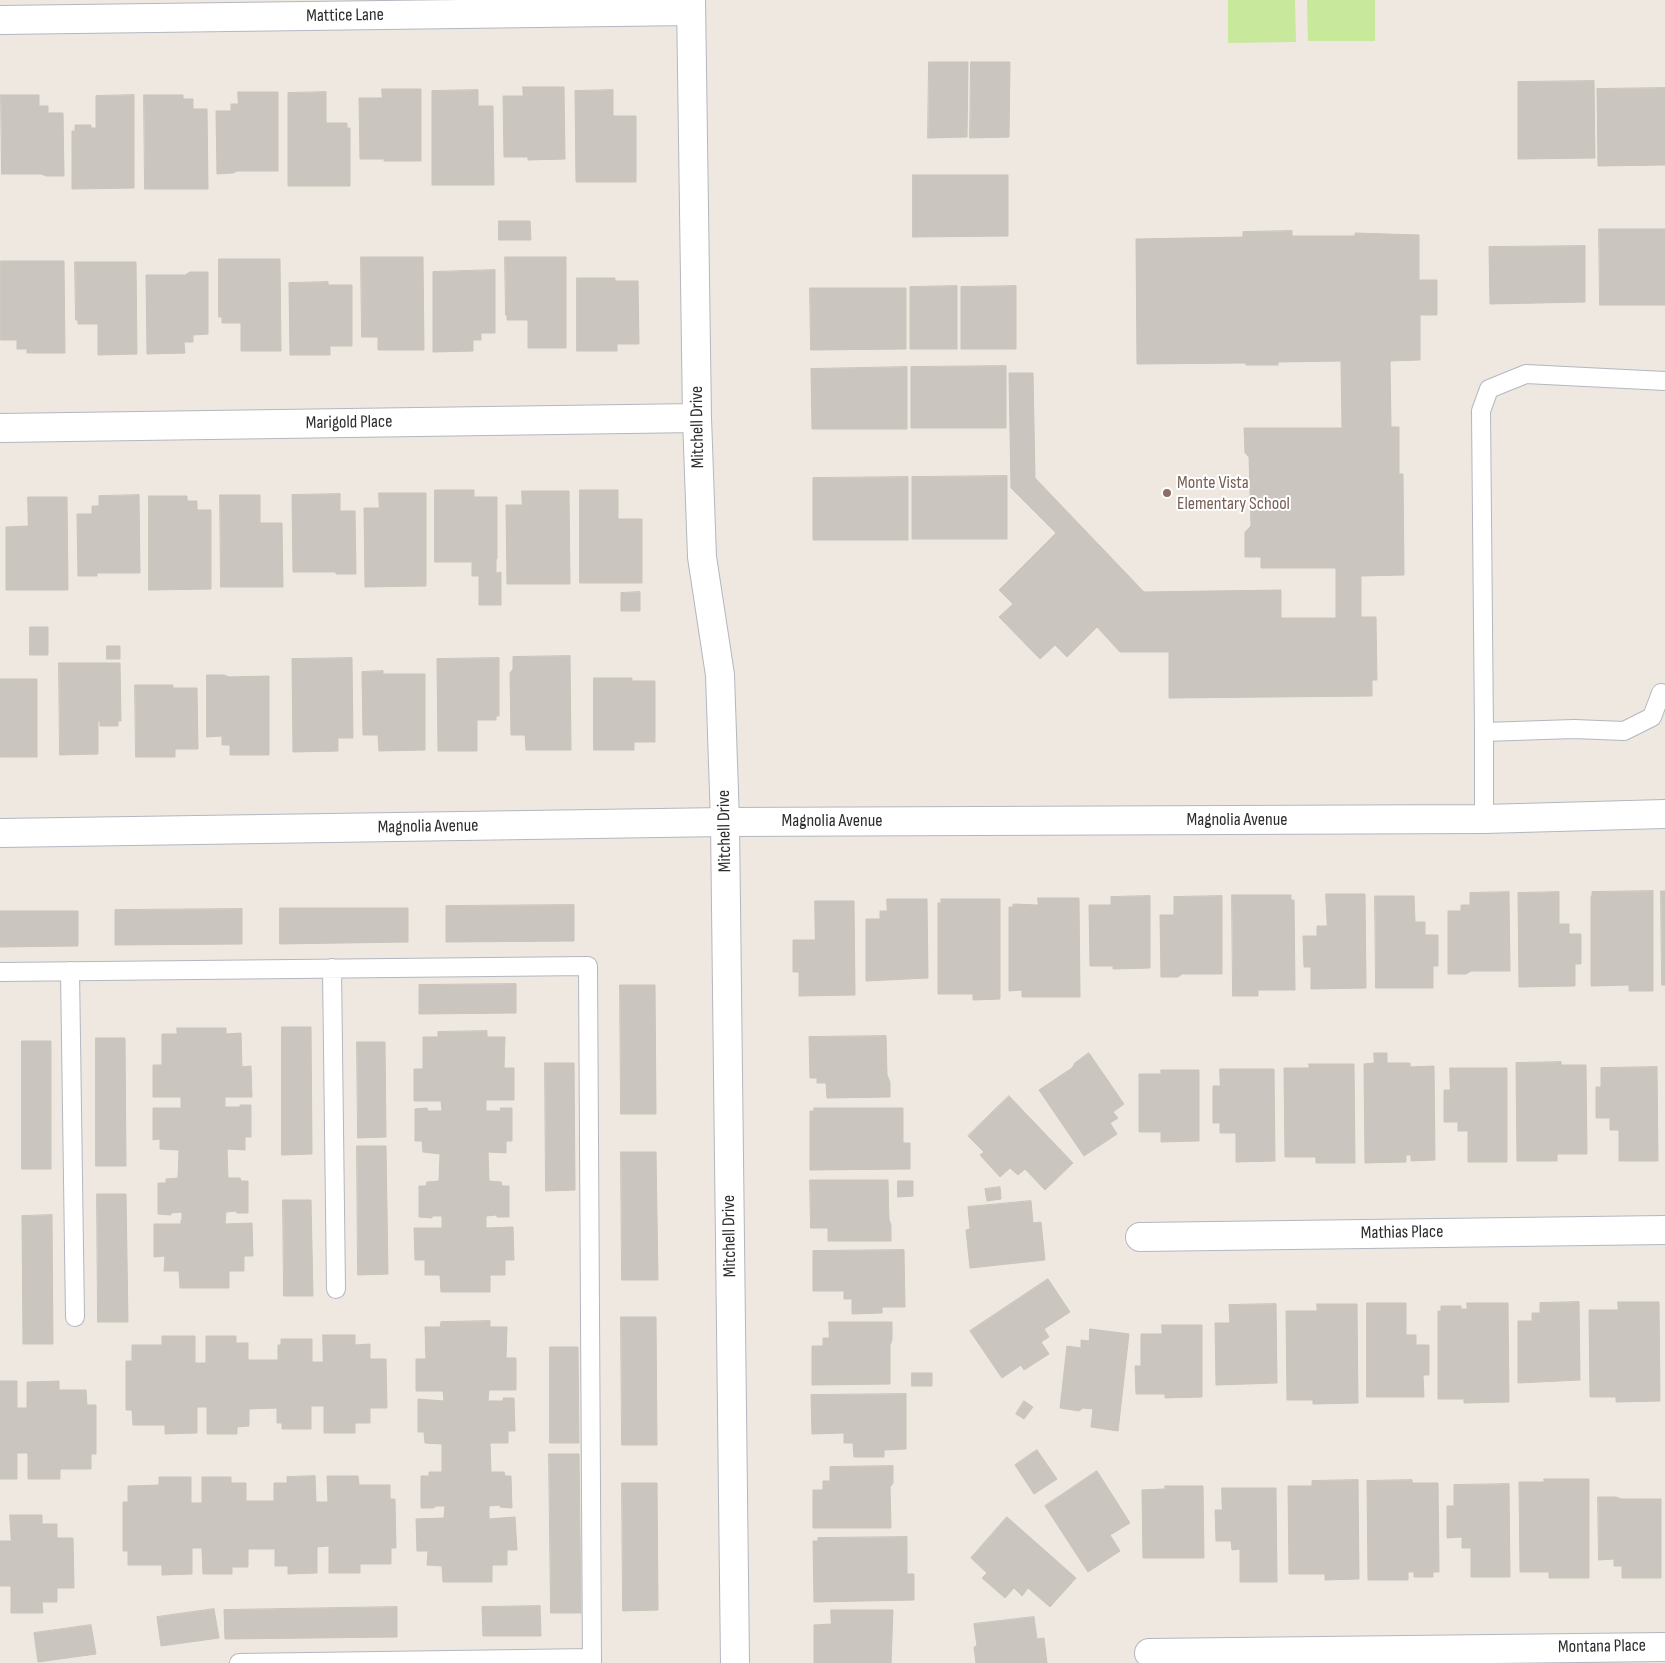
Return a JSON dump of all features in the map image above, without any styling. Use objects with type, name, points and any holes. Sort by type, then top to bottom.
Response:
[{"type":"street","name":"Mattice Lane","points":[[0,20],[691,6]]},
{"type":"street","name":"Mitchell Drive","points":[[691,6],[697,418],[702,556],[720,675],[725,822],[735,1663]]},
{"type":"street","name":"Marigold Place","points":[[0,428],[697,418]]},
{"type":"street","name":"Magnolia Avenue","points":[[0,833],[725,822],[1484,819],[1665,814]]},
{"type":"street","name":"Mathias Place","points":[[1140,1237],[1665,1230]]},
{"type":"street","name":"Montana Place","points":[[1149,1653],[1665,1646]]},
{"type":"lane","points":[[1484,819],[1481,412],[1489,390],[1526,374],[1665,381]]},
{"type":"lane","points":[[1484,732],[1624,731],[1652,717],[1661,694]]},
{"type":"lane","points":[[0,972],[588,966],[592,1660],[238,1663]]},
{"type":"lane","points":[[332,968],[336,1289]]},
{"type":"lane","points":[[70,971],[76,1317]]},
{"type":"green space","points":[[1228,0],[1295,0],[1296,42],[1228,43]]},
{"type":"green space","points":[[1307,0],[1375,0],[1375,41],[1308,41]]},
{"type":"building","points":[[929,62],[968,62],[967,137],[928,138]]},
{"type":"building","points":[[971,62],[1010,62],[1009,137],[970,138]]},
{"type":"building","points":[[1594,81],[1595,158],[1518,159],[1518,82]]},
{"type":"building","points":[[523,87],[564,87],[565,159],[528,160],[528,157],[504,157],[503,96],[523,96]]},
{"type":"building","points":[[1665,88],[1665,165],[1598,166],[1597,89]]},
{"type":"building","points":[[382,89],[421,89],[421,161],[360,159],[359,98],[382,98]]},
{"type":"building","points":[[478,90],[478,106],[493,106],[494,185],[432,185],[432,91]]},
{"type":"building","points":[[613,90],[613,116],[636,116],[636,182],[576,182],[575,91]]},
{"type":"building","points":[[238,92],[278,92],[278,171],[237,171],[217,174],[216,111],[231,111],[231,104],[238,104]]},
{"type":"building","points":[[326,92],[326,123],[347,123],[347,128],[350,128],[350,186],[288,186],[288,93]]},
{"type":"building","points":[[1,95],[39,95],[39,106],[48,106],[48,113],[63,113],[64,176],[2,174]]},
{"type":"building","points":[[134,95],[134,188],[72,189],[72,131],[75,131],[75,125],[91,125],[91,128],[96,128],[96,96]]},
{"type":"building","points":[[144,95],[183,95],[183,99],[193,99],[193,109],[207,109],[208,189],[145,189]]},
{"type":"building","points":[[913,175],[1008,175],[1008,236],[913,237]]},
{"type":"building","points":[[499,221],[530,221],[531,240],[499,240]]},
{"type":"building","points":[[1599,229],[1665,229],[1665,305],[1600,305]]},
{"type":"building","points":[[1292,231],[1292,236],[1355,236],[1355,233],[1419,235],[1419,280],[1437,280],[1437,315],[1420,315],[1420,360],[1390,361],[1391,427],[1399,427],[1399,474],[1403,474],[1404,575],[1361,576],[1361,617],[1376,617],[1377,680],[1372,680],[1372,696],[1169,698],[1169,652],[1120,652],[1097,627],[1067,657],[1055,645],[1040,659],[999,617],[1013,604],[999,590],[1056,533],[1011,488],[1009,373],[1033,373],[1035,478],[1144,592],[1281,590],[1281,618],[1336,618],[1336,568],[1261,568],[1261,557],[1245,557],[1245,532],[1251,526],[1249,457],[1245,453],[1244,428],[1342,428],[1341,361],[1278,362],[1278,365],[1246,365],[1246,363],[1137,364],[1136,239],[1243,237],[1243,232]]},
{"type":"building","points":[[1585,246],[1585,302],[1490,304],[1489,247]]},
{"type":"building","points":[[361,257],[423,257],[424,350],[378,350],[378,337],[362,337]]},
{"type":"building","points":[[505,257],[566,257],[566,348],[528,348],[528,320],[507,320]]},
{"type":"building","points":[[219,259],[280,259],[281,351],[241,351],[241,323],[222,323],[222,317],[219,317]]},
{"type":"building","points":[[1,261],[64,261],[65,353],[27,353],[27,349],[17,349],[17,340],[1,340]]},
{"type":"building","points":[[75,262],[136,262],[137,354],[98,355],[98,324],[78,324],[78,320],[76,320]]},
{"type":"building","points":[[495,270],[495,333],[481,333],[481,340],[473,340],[473,351],[433,352],[433,272]]},
{"type":"building","points":[[190,272],[208,272],[208,334],[193,335],[193,342],[184,342],[185,353],[147,354],[146,275],[185,275]]},
{"type":"building","points":[[577,278],[615,278],[615,281],[638,281],[639,344],[617,344],[617,351],[577,351]]},
{"type":"building","points":[[328,282],[328,285],[352,285],[352,346],[330,346],[330,355],[290,355],[289,283]]},
{"type":"building","points":[[957,286],[957,349],[910,349],[910,287]]},
{"type":"building","points":[[1016,286],[1016,349],[961,349],[961,287]]},
{"type":"building","points":[[810,288],[906,288],[906,349],[811,350]]},
{"type":"building","points":[[1006,366],[1006,428],[911,428],[911,367]]},
{"type":"building","points":[[907,367],[907,429],[812,429],[811,369]]},
{"type":"building","points":[[1007,476],[1007,539],[912,539],[912,477]]},
{"type":"building","points":[[908,477],[908,540],[813,540],[813,478]]},
{"type":"building","points":[[435,490],[474,490],[474,497],[497,497],[497,559],[474,559],[474,562],[435,562]]},
{"type":"building","points":[[580,490],[618,490],[618,519],[642,519],[642,583],[580,583]]},
{"type":"building","points":[[522,491],[569,491],[570,584],[507,584],[506,505],[522,505]]},
{"type":"building","points":[[379,493],[426,493],[426,586],[365,587],[364,508],[379,508]]},
{"type":"building","points":[[340,494],[340,511],[355,511],[356,574],[293,572],[292,495]]},
{"type":"building","points":[[139,495],[140,573],[97,573],[97,576],[78,576],[77,514],[92,514],[92,506],[99,506],[99,496]]},
{"type":"building","points":[[220,495],[260,495],[260,523],[282,523],[283,587],[221,587]]},
{"type":"building","points":[[149,496],[187,496],[187,501],[197,501],[197,510],[211,510],[211,589],[149,590]]},
{"type":"building","points":[[28,497],[67,497],[68,590],[6,590],[6,527],[28,526]]},
{"type":"building","points":[[474,559],[496,559],[496,573],[501,572],[501,605],[479,605],[479,576],[472,576],[472,563],[474,563]]},
{"type":"building","points":[[640,592],[640,611],[621,611],[621,593]]},
{"type":"building","points":[[30,627],[48,627],[48,655],[30,655]]},
{"type":"building","points":[[107,646],[120,646],[120,659],[107,659]]},
{"type":"building","points":[[570,656],[571,750],[526,750],[525,735],[511,735],[510,673],[513,669],[513,657]]},
{"type":"building","points":[[352,658],[353,738],[338,738],[338,751],[293,752],[292,659]]},
{"type":"building","points":[[499,658],[499,716],[496,716],[496,720],[477,720],[477,751],[438,751],[437,659]]},
{"type":"building","points":[[59,663],[120,663],[121,721],[118,721],[118,726],[100,726],[100,721],[98,721],[98,754],[60,755]]},
{"type":"building","points":[[383,671],[383,674],[425,674],[425,750],[379,751],[378,735],[363,735],[362,672]]},
{"type":"building","points":[[207,675],[224,675],[229,677],[269,676],[269,755],[230,755],[230,745],[222,745],[222,736],[207,737]]},
{"type":"building","points":[[594,678],[632,678],[632,681],[655,681],[655,742],[634,742],[634,750],[594,750]]},
{"type":"building","points":[[0,679],[37,679],[37,757],[0,757]]},
{"type":"building","points":[[135,685],[173,685],[173,688],[197,688],[198,749],[175,749],[175,757],[136,757]]},
{"type":"building","points":[[1653,891],[1653,991],[1629,991],[1629,985],[1591,986],[1592,892]]},
{"type":"building","points":[[1661,891],[1665,891],[1665,985],[1662,985]]},
{"type":"building","points":[[1509,892],[1510,971],[1471,971],[1466,974],[1448,974],[1448,911],[1461,911],[1461,905],[1470,905],[1470,893]]},
{"type":"building","points":[[1559,892],[1559,924],[1569,924],[1569,934],[1581,934],[1581,964],[1575,964],[1575,986],[1519,987],[1518,893]]},
{"type":"building","points":[[1326,894],[1365,894],[1366,988],[1311,989],[1311,967],[1304,967],[1303,936],[1317,936],[1317,926],[1327,926]]},
{"type":"building","points":[[1232,895],[1291,895],[1291,900],[1294,900],[1295,990],[1258,990],[1258,996],[1233,996]]},
{"type":"building","points":[[1150,896],[1150,968],[1113,969],[1113,966],[1090,966],[1089,905],[1111,905],[1111,897]]},
{"type":"building","points":[[1222,896],[1222,974],[1182,974],[1178,977],[1161,977],[1160,915],[1174,915],[1174,897]]},
{"type":"building","points":[[1375,896],[1414,896],[1415,922],[1425,922],[1425,935],[1438,935],[1438,966],[1433,966],[1433,988],[1376,988]]},
{"type":"building","points":[[1038,898],[1079,898],[1080,997],[1022,997],[1022,990],[1009,991],[1009,907],[1013,907],[1013,904],[1038,905]]},
{"type":"building","points":[[887,899],[927,899],[928,978],[866,981],[866,919],[880,919],[880,911],[887,911]]},
{"type":"building","points":[[941,899],[1000,899],[1000,999],[973,1000],[973,994],[938,994],[938,903],[941,903]]},
{"type":"building","points":[[815,901],[854,901],[855,995],[799,996],[799,972],[793,972],[793,940],[815,940]]},
{"type":"building","points":[[574,905],[574,941],[446,942],[446,906]]},
{"type":"building","points":[[280,908],[408,908],[408,942],[280,944]]},
{"type":"building","points":[[242,909],[242,944],[115,945],[115,910]]},
{"type":"building","points":[[0,911],[78,911],[78,946],[0,947]]},
{"type":"building","points":[[516,984],[516,1013],[419,1014],[419,985]]},
{"type":"building","points":[[620,985],[655,985],[656,1114],[621,1114]]},
{"type":"building","points":[[282,1027],[311,1027],[312,1154],[282,1155]]},
{"type":"building","points":[[177,1028],[226,1028],[226,1034],[241,1033],[242,1067],[251,1066],[252,1097],[225,1097],[225,1107],[251,1105],[251,1137],[245,1137],[245,1150],[227,1149],[228,1178],[240,1178],[241,1181],[248,1181],[248,1213],[226,1212],[225,1224],[252,1223],[253,1256],[244,1256],[244,1271],[229,1271],[229,1288],[180,1288],[179,1271],[164,1271],[165,1256],[154,1257],[154,1224],[181,1224],[182,1220],[182,1212],[171,1213],[171,1215],[158,1214],[158,1183],[166,1183],[166,1179],[178,1178],[179,1150],[160,1149],[160,1139],[153,1140],[153,1108],[181,1108],[181,1097],[153,1097],[153,1065],[162,1065],[162,1034],[177,1034]]},
{"type":"building","points":[[487,1031],[487,1037],[505,1037],[504,1068],[514,1068],[514,1100],[486,1100],[486,1111],[501,1111],[500,1108],[512,1108],[512,1141],[506,1141],[506,1153],[488,1152],[489,1181],[501,1182],[502,1186],[509,1186],[509,1217],[486,1216],[486,1228],[513,1227],[514,1260],[505,1260],[505,1275],[490,1275],[490,1292],[441,1292],[440,1275],[425,1275],[425,1260],[415,1260],[414,1228],[442,1228],[442,1216],[432,1216],[432,1218],[419,1217],[419,1186],[426,1186],[427,1182],[439,1181],[440,1154],[423,1152],[422,1141],[415,1141],[415,1109],[427,1108],[428,1111],[442,1111],[441,1101],[414,1101],[414,1069],[423,1069],[423,1037],[438,1037],[438,1032]]},
{"type":"building","points":[[886,1036],[887,1075],[890,1082],[890,1097],[827,1098],[826,1083],[817,1083],[817,1078],[810,1078],[809,1037]]},
{"type":"building","points":[[96,1038],[125,1038],[126,1166],[96,1166]]},
{"type":"building","points":[[22,1041],[51,1041],[51,1169],[22,1169]]},
{"type":"building","points":[[357,1042],[385,1042],[386,1137],[358,1138]]},
{"type":"building","points":[[1089,1053],[1124,1104],[1113,1112],[1118,1118],[1110,1123],[1117,1134],[1084,1156],[1039,1090],[1072,1068],[1075,1063]]},
{"type":"building","points":[[1374,1053],[1387,1053],[1387,1063],[1410,1063],[1410,1067],[1434,1066],[1435,1160],[1411,1161],[1411,1155],[1406,1155],[1406,1162],[1365,1163],[1364,1064],[1374,1063]]},
{"type":"building","points":[[1561,1062],[1561,1065],[1586,1065],[1587,1154],[1557,1154],[1557,1161],[1517,1161],[1516,1063]]},
{"type":"building","points":[[545,1063],[574,1063],[575,1190],[546,1191]]},
{"type":"building","points":[[1309,1064],[1354,1064],[1355,1163],[1316,1163],[1316,1157],[1285,1157],[1284,1068],[1309,1068]]},
{"type":"building","points":[[1657,1067],[1658,1161],[1619,1161],[1619,1130],[1610,1130],[1610,1118],[1596,1118],[1596,1087],[1601,1087],[1601,1068]]},
{"type":"building","points":[[1450,1068],[1507,1068],[1507,1162],[1468,1162],[1468,1131],[1458,1131],[1458,1122],[1444,1122],[1444,1090],[1450,1090]]},
{"type":"building","points":[[1220,1069],[1274,1069],[1275,1161],[1236,1162],[1236,1133],[1220,1133],[1220,1123],[1213,1123],[1213,1086],[1220,1086]]},
{"type":"building","points":[[1161,1070],[1199,1070],[1199,1141],[1161,1142],[1161,1132],[1139,1132],[1139,1074],[1161,1074]]},
{"type":"building","points":[[1009,1096],[1073,1163],[1045,1190],[1025,1169],[1018,1175],[1010,1168],[1000,1177],[980,1155],[984,1152],[968,1136]]},
{"type":"building","points":[[814,1108],[903,1108],[903,1143],[910,1143],[910,1169],[810,1170],[810,1111],[814,1111]]},
{"type":"building","points":[[357,1146],[386,1146],[388,1274],[358,1275]]},
{"type":"building","points":[[621,1152],[656,1152],[658,1280],[622,1280]]},
{"type":"building","points":[[810,1180],[888,1180],[891,1241],[828,1241],[828,1228],[811,1228]]},
{"type":"building","points":[[898,1181],[913,1181],[913,1196],[898,1197]]},
{"type":"building","points":[[1000,1187],[1001,1199],[987,1201],[985,1189]]},
{"type":"building","points":[[97,1194],[126,1194],[128,1322],[98,1322]]},
{"type":"building","points":[[283,1200],[311,1200],[313,1296],[284,1296]]},
{"type":"building","points":[[1031,1201],[1033,1223],[1041,1222],[1045,1260],[970,1268],[966,1230],[970,1229],[968,1207]]},
{"type":"building","points":[[52,1215],[53,1344],[23,1344],[22,1216]]},
{"type":"building","points":[[904,1250],[905,1307],[882,1307],[882,1313],[852,1314],[852,1299],[844,1299],[844,1291],[813,1291],[813,1251]]},
{"type":"building","points":[[1048,1279],[1070,1312],[1044,1329],[1049,1337],[1041,1342],[1049,1354],[1024,1370],[1021,1365],[1002,1378],[970,1331]]},
{"type":"building","points":[[1579,1302],[1580,1380],[1518,1383],[1518,1321],[1532,1321],[1532,1313],[1540,1313],[1540,1303]]},
{"type":"building","points":[[1618,1302],[1659,1302],[1660,1401],[1616,1402],[1616,1397],[1590,1397],[1589,1310],[1618,1310]]},
{"type":"building","points":[[1367,1303],[1406,1303],[1406,1335],[1416,1335],[1416,1345],[1429,1345],[1429,1375],[1423,1375],[1424,1397],[1367,1397]]},
{"type":"building","points":[[1467,1303],[1508,1303],[1509,1402],[1464,1403],[1464,1399],[1438,1399],[1438,1311],[1441,1311],[1441,1306],[1461,1306],[1461,1309],[1467,1309]]},
{"type":"building","points":[[1276,1304],[1277,1383],[1216,1385],[1215,1323],[1230,1323],[1229,1305]]},
{"type":"building","points":[[1317,1304],[1357,1304],[1358,1403],[1313,1404],[1313,1400],[1287,1400],[1286,1311],[1317,1311]]},
{"type":"building","points":[[621,1317],[656,1317],[657,1445],[622,1445]]},
{"type":"building","points":[[490,1321],[490,1327],[507,1327],[506,1358],[516,1358],[516,1390],[489,1390],[488,1401],[503,1401],[503,1398],[514,1398],[515,1431],[508,1431],[508,1443],[490,1443],[491,1472],[504,1472],[505,1476],[511,1476],[512,1508],[500,1507],[500,1505],[489,1506],[489,1519],[515,1517],[517,1550],[507,1550],[507,1565],[492,1565],[492,1582],[443,1582],[442,1566],[427,1565],[428,1551],[417,1551],[416,1519],[444,1518],[445,1506],[421,1508],[421,1476],[429,1476],[429,1472],[442,1472],[442,1444],[425,1443],[424,1432],[418,1432],[418,1399],[444,1401],[443,1391],[416,1391],[416,1359],[426,1359],[425,1327],[440,1327],[441,1322]]},
{"type":"building","points":[[829,1322],[892,1322],[890,1384],[812,1385],[812,1346],[823,1346],[823,1338],[829,1338]]},
{"type":"building","points":[[1162,1325],[1202,1325],[1202,1397],[1165,1398],[1165,1394],[1136,1394],[1135,1366],[1141,1366],[1141,1334],[1162,1334]]},
{"type":"building","points":[[1090,1329],[1129,1334],[1118,1431],[1091,1427],[1093,1409],[1083,1408],[1079,1411],[1060,1408],[1067,1346],[1081,1348],[1081,1340],[1089,1341]]},
{"type":"building","points":[[323,1335],[355,1335],[355,1345],[370,1344],[370,1359],[386,1359],[387,1408],[370,1408],[370,1423],[355,1423],[355,1433],[324,1433],[324,1406],[311,1406],[311,1429],[282,1429],[282,1423],[277,1423],[277,1408],[249,1409],[249,1426],[237,1427],[237,1434],[207,1434],[207,1407],[197,1407],[197,1433],[165,1434],[165,1425],[133,1425],[132,1410],[126,1410],[126,1361],[132,1361],[132,1345],[162,1345],[162,1336],[195,1336],[195,1363],[206,1363],[206,1336],[236,1336],[236,1343],[248,1343],[248,1360],[278,1360],[278,1345],[281,1345],[281,1339],[312,1339],[312,1362],[323,1362]]},
{"type":"building","points":[[550,1347],[578,1347],[579,1443],[550,1443]]},
{"type":"building","points":[[912,1373],[932,1373],[932,1386],[912,1386]]},
{"type":"building","points":[[0,1381],[17,1381],[17,1408],[27,1408],[27,1382],[59,1381],[59,1390],[86,1390],[87,1405],[96,1405],[96,1454],[91,1454],[91,1469],[60,1469],[60,1479],[28,1479],[28,1453],[17,1453],[17,1479],[0,1479]]},
{"type":"building","points":[[906,1394],[906,1449],[884,1450],[884,1457],[854,1457],[853,1443],[844,1443],[844,1433],[812,1434],[811,1395]]},
{"type":"building","points":[[1024,1401],[1033,1407],[1024,1419],[1016,1414]]},
{"type":"building","points":[[1037,1450],[1057,1479],[1034,1494],[1015,1465]]},
{"type":"building","points":[[549,1454],[579,1454],[581,1613],[551,1613]]},
{"type":"building","points":[[893,1466],[893,1483],[890,1487],[891,1528],[813,1528],[813,1490],[823,1490],[823,1481],[830,1481],[830,1467]]},
{"type":"building","points":[[1097,1471],[1130,1523],[1110,1535],[1120,1551],[1088,1572],[1045,1506]]},
{"type":"building","points":[[315,1476],[316,1502],[328,1502],[327,1476],[358,1476],[359,1485],[390,1485],[390,1499],[395,1499],[396,1548],[391,1548],[391,1564],[360,1564],[360,1573],[329,1573],[329,1546],[317,1547],[317,1573],[288,1574],[288,1566],[275,1566],[275,1549],[248,1549],[248,1567],[232,1567],[232,1574],[203,1574],[202,1548],[192,1548],[192,1574],[162,1575],[162,1565],[128,1565],[128,1551],[123,1551],[123,1502],[128,1502],[128,1486],[159,1485],[159,1477],[191,1477],[191,1503],[202,1503],[202,1477],[231,1477],[231,1483],[246,1483],[246,1501],[274,1501],[274,1483],[287,1483],[287,1477]]},
{"type":"building","points":[[1544,1479],[1589,1479],[1589,1578],[1549,1578],[1549,1572],[1520,1572],[1519,1482],[1544,1482]]},
{"type":"building","points":[[1358,1480],[1359,1579],[1325,1580],[1325,1574],[1289,1574],[1288,1486],[1312,1486],[1312,1481]]},
{"type":"building","points":[[1412,1480],[1412,1483],[1438,1483],[1439,1572],[1433,1572],[1433,1577],[1414,1577],[1414,1572],[1408,1572],[1408,1580],[1368,1580],[1367,1481]]},
{"type":"building","points":[[622,1483],[657,1483],[658,1610],[623,1611]]},
{"type":"building","points":[[1509,1484],[1510,1577],[1471,1577],[1471,1548],[1462,1548],[1462,1537],[1447,1538],[1447,1506],[1454,1506],[1454,1485]]},
{"type":"building","points":[[1165,1486],[1203,1486],[1204,1558],[1143,1558],[1142,1490],[1165,1489]]},
{"type":"building","points":[[1222,1488],[1276,1488],[1277,1582],[1240,1582],[1240,1549],[1232,1550],[1231,1541],[1216,1541],[1215,1510],[1222,1510]]},
{"type":"building","points":[[1598,1497],[1661,1499],[1661,1578],[1622,1578],[1622,1566],[1614,1566],[1614,1559],[1599,1560]]},
{"type":"building","points":[[10,1515],[42,1515],[42,1524],[57,1524],[57,1538],[73,1538],[74,1588],[57,1588],[57,1602],[42,1602],[43,1613],[11,1613],[11,1586],[0,1586],[0,1541],[11,1541]]},
{"type":"building","points":[[1007,1517],[1076,1578],[1050,1607],[1028,1588],[1022,1596],[1014,1588],[1005,1598],[982,1578],[987,1573],[971,1558]]},
{"type":"building","points":[[907,1537],[907,1574],[914,1574],[914,1600],[814,1602],[813,1541],[818,1541],[818,1538]]},
{"type":"building","points":[[540,1606],[541,1636],[483,1636],[482,1607]]},
{"type":"building","points":[[397,1607],[397,1637],[225,1639],[224,1610]]},
{"type":"building","points":[[214,1609],[219,1638],[161,1646],[157,1617]]},
{"type":"building","points":[[831,1610],[893,1610],[891,1663],[814,1663],[814,1625],[831,1624]]},
{"type":"building","points":[[1034,1617],[1037,1639],[1044,1638],[1047,1663],[976,1663],[974,1647],[977,1646],[974,1624]]},
{"type":"building","points":[[91,1625],[96,1654],[38,1662],[34,1633]]},
{"type":"place","name":"Monte Vista Elementary School","points":[[1167,493]]}]
